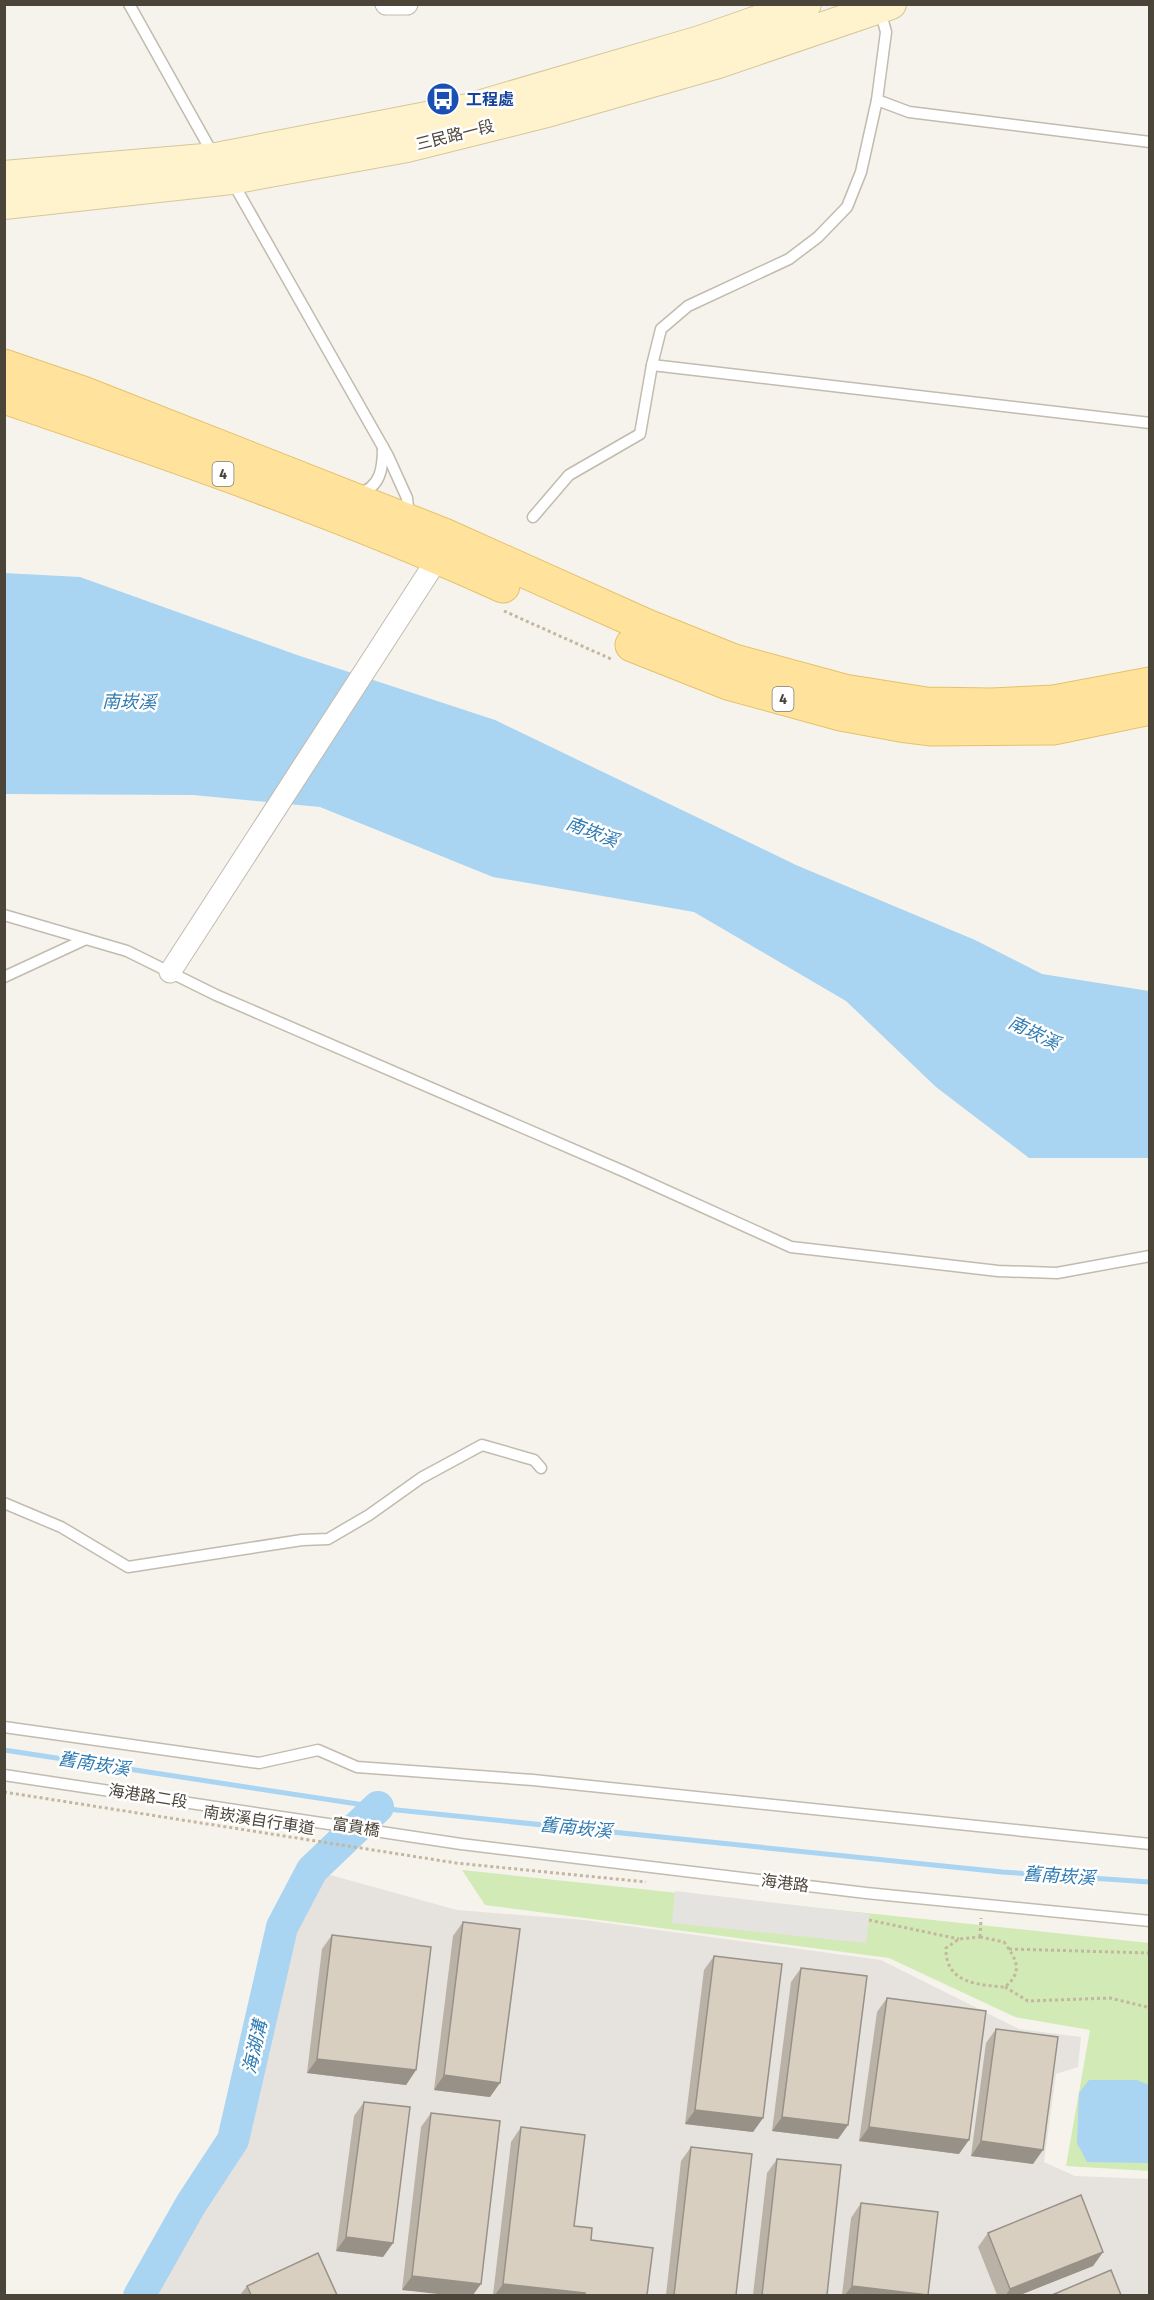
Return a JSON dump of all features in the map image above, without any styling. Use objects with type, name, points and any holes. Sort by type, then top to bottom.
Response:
[{"type":"main road","name":"4","points":[[4,366],[83,393],[410,521],[441,546],[637,647],[728,683],[841,714],[930,729],[1053,728],[1149,708]]},
{"type":"main road","name":"4","points":[[4,397],[269,491],[441,546],[734,661],[844,691],[926,704],[991,705],[1054,702],[1149,684]]},
{"type":"street","points":[[386,4],[407,4]]},
{"type":"street","name":"三民路一段","points":[[4,176],[223,168],[468,110],[700,41],[806,4]]},
{"type":"street","name":"三民路一段","points":[[4,204],[223,168],[407,147],[543,113],[718,63],[883,6]]},
{"type":"street","points":[[170,972],[380,648],[441,546]]},
{"type":"lane","points":[[129,4],[383,447],[407,498],[410,521]]},
{"type":"lane","points":[[533,517],[569,474],[640,434],[661,329],[688,306],[789,259],[818,237],[846,207],[861,172],[877,100],[886,32],[883,6]]},
{"type":"lane","points":[[877,100],[909,112],[1149,142]]},
{"type":"lane","points":[[652,365],[1149,423]]},
{"type":"lane","points":[[346,496],[365,492],[374,485],[382,471],[383,447]]},
{"type":"lane","points":[[4,915],[127,951],[216,995],[791,1247],[998,1271],[1057,1273],[1149,1256]]},
{"type":"lane","points":[[4,977],[86,939]]},
{"type":"lane","points":[[4,1503],[61,1527],[128,1567],[302,1540],[328,1539],[369,1515],[421,1478],[482,1445],[534,1460],[541,1468]]},
{"type":"lane","points":[[4,1727],[259,1763],[318,1750],[357,1767],[533,1780],[1149,1844]]},
{"type":"lane","name":"海港路二段","points":[[4,1775],[291,1817]]},
{"type":"lane","name":"富貴橋","points":[[291,1817],[421,1838]]},
{"type":"lane","name":"海港路","points":[[421,1838],[866,1893],[1149,1921]]},
{"type":"path","name":"南崁溪自行車道","points":[[4,1792],[403,1855]]},
{"type":"path","points":[[980,1937],[981,1916]]},
{"type":"path","points":[[869,1920],[959,1939],[980,1937],[1004,1942],[1017,1966],[1014,1979],[1005,1987]]},
{"type":"path","points":[[959,1939],[946,1948],[945,1959],[952,1972],[975,1985],[1005,1987],[1029,2001],[1110,1998],[1147,2007],[1149,2010]]},
{"type":"path","points":[[1009,1949],[1149,1953]]},
{"type":"shaded area","points":[[312,1870],[457,1910],[584,1920],[881,1960],[1019,2029],[1081,2037],[1078,2067],[1056,2074],[1044,2162],[1075,2176],[1149,2179],[1149,2295],[139,2296],[191,2204],[233,2140],[282,1927]]},
{"type":"shaded area","points":[[675,1891],[870,1914],[866,1943],[672,1923]]},
{"type":"green space","points":[[462,1870],[1149,1943],[1149,2171],[1066,2166],[1090,2030],[1015,2017],[889,1958],[485,1905]]},
{"type":"water","name":"南崁溪","points":[[4,573],[80,577],[297,655],[495,720],[796,865],[975,940],[1042,974],[1149,991],[1149,1158],[1029,1158],[936,1087],[846,1001],[694,912],[493,877],[320,807],[193,795],[5,794]]},
{"type":"water","points":[[1089,2080],[1137,2080],[1149,2085],[1149,2163],[1087,2162],[1077,2143],[1079,2093]]},
{"type":"building","points":[[463,1922],[520,1929],[500,2083],[444,2075]]},
{"type":"building","points":[[332,1935],[431,1947],[416,2070],[317,2059]]},
{"type":"building","points":[[714,1956],[782,1964],[763,2118],[695,2110]]},
{"type":"building","points":[[801,1968],[867,1976],[848,2125],[782,2117]]},
{"type":"building","points":[[887,1998],[986,2011],[969,2140],[869,2127]]},
{"type":"building","points":[[996,2029],[1058,2037],[1043,2150],[981,2141]]},
{"type":"building","points":[[364,2102],[410,2107],[393,2243],[346,2237]]},
{"type":"building","points":[[431,2113],[500,2121],[481,2284],[412,2276]]},
{"type":"building","points":[[521,2127],[585,2135],[574,2226],[592,2228],[591,2240],[653,2248],[647,2295],[585,2295],[585,2293],[503,2284]]},
{"type":"building","points":[[691,2147],[752,2154],[736,2295],[674,2295]]},
{"type":"building","points":[[777,2159],[841,2165],[827,2295],[762,2295]]},
{"type":"building","points":[[1081,2195],[1103,2252],[1010,2289],[988,2233]]},
{"type":"building","points":[[861,2203],[938,2212],[928,2295],[852,2286]]},
{"type":"building","points":[[318,2253],[337,2295],[251,2295],[247,2286]]},
{"type":"building","points":[[1111,2270],[1121,2295],[1052,2295]]},
{"type":"waterway","name":"舊南崁溪","points":[[4,1750],[397,1810],[1002,1872],[1150,1882]]},
{"type":"waterway","name":"海湖溝","points":[[139,2296],[191,2204],[233,2140],[282,1927],[312,1870],[378,1807]]},
{"type":"place","name":"工程處","points":[[443,99]]}]
